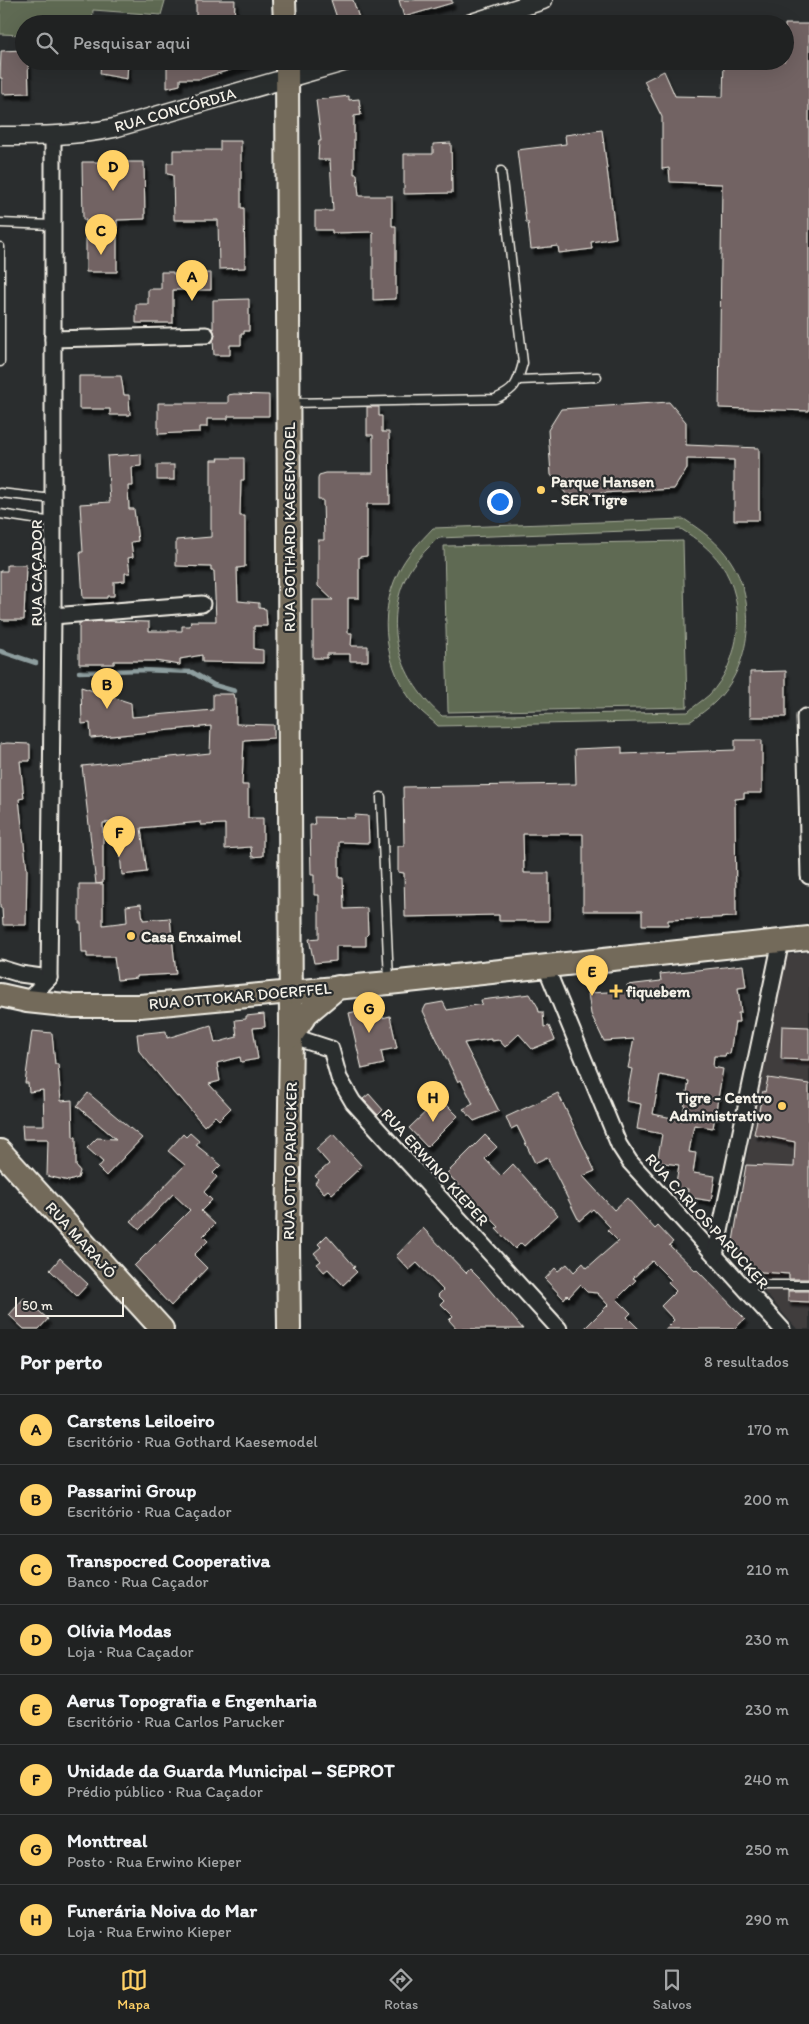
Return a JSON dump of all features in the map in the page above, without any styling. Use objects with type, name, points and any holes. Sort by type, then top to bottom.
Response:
[{"type":"main road","points":[[284,0],[285,15]]},
{"type":"main road","name":"RUA GOTHARD KAESEMODEL","points":[[287,70],[291,992]]},
{"type":"main road","name":"RUA OTTOKAR DOERFFEL","points":[[0,995],[53,1005],[102,1008],[389,983],[809,938]]},
{"type":"main road","points":[[291,1036],[307,1013],[338,987]]},
{"type":"main road","name":"RUA OTTO PARUCKER","points":[[290,1329],[288,1242],[291,992]]},
{"type":"main road","name":"RUA MARAJÓ","points":[[0,1151],[162,1329]]},
{"type":"street","points":[[497,15],[543,0]]},
{"type":"street","name":"RUA CONCÓRDIA","points":[[0,136],[53,136],[114,128],[287,70]]},
{"type":"street","name":"RUA CAÇADOR","points":[[49,978],[53,616],[53,136]]},
{"type":"street","points":[[53,339],[206,335]]},
{"type":"street","points":[[53,616],[202,604]]},
{"type":"street","points":[[805,717],[809,876]]},
{"type":"street","points":[[715,1255],[781,941]]},
{"type":"street","name":"RUA CARLOS PARUCKER","points":[[545,965],[620,1145],[642,1177],[782,1329]]},
{"type":"street","points":[[0,968],[20,974],[49,978]]},
{"type":"street","points":[[27,1001],[49,978]]},
{"type":"street","name":"RUA ERWINO KIEPER","points":[[291,1036],[332,1049],[339,1078],[353,1102],[559,1329]]},
{"type":"lane","points":[[288,403],[495,399],[510,392],[518,380],[523,363],[501,172]]},
{"type":"lane","points":[[0,223],[53,225]]},
{"type":"lane","points":[[0,248],[0,362]]},
{"type":"lane","points":[[518,380],[597,377]]},
{"type":"lane","points":[[0,493],[53,499]]},
{"type":"lane","points":[[0,514],[53,522]]},
{"type":"lane","points":[[381,797],[389,983]]},
{"type":"lane","points":[[742,1285],[809,1285]]},
{"type":"shaded area","name":"Tigre - Centro Administrativo","points":[[809,952],[809,1329],[797,1329],[735,1259],[731,1247],[781,963],[790,954]]},
{"type":"green space","points":[[0,0],[165,0],[161,15],[93,10],[93,15],[15,15],[15,35],[0,34]]},
{"type":"green space","points":[[684,519],[715,542],[730,560],[739,577],[745,595],[747,633],[737,671],[715,702],[691,721],[438,726],[415,705],[405,691],[391,658],[386,624],[391,589],[401,566],[433,528]],"holes":[[[681,529],[708,549],[721,564],[730,579],[738,614],[734,649],[728,666],[720,681],[709,695],[688,712],[442,716],[416,687],[406,670],[396,634],[399,596],[406,577],[413,566],[438,538]]]},
{"type":"green space","points":[[683,541],[687,707],[448,712],[444,546]]},
{"type":"building","points":[[196,0],[235,0],[234,15],[196,15]]},
{"type":"building","points":[[331,0],[353,0],[358,15],[336,15]]},
{"type":"building","points":[[399,0],[452,0],[452,3],[411,15],[403,15]]},
{"type":"building","points":[[794,24],[809,24],[809,411],[719,408],[722,184],[670,182],[669,168],[662,169],[662,117],[644,81],[664,71],[675,96],[723,97],[724,70],[794,70]]},
{"type":"building","points":[[15,50],[15,70],[28,70],[29,93],[2,94],[2,78],[0,78],[1,51]]},
{"type":"building","points":[[100,70],[128,70],[127,79],[100,74]]},
{"type":"building","points":[[167,70],[230,70],[200,79],[180,79],[180,85],[167,88]]},
{"type":"building","points":[[349,96],[349,100],[359,99],[361,115],[354,116],[354,174],[357,174],[359,196],[392,196],[392,226],[396,226],[396,299],[373,300],[373,232],[332,233],[332,230],[315,230],[315,211],[333,211],[330,160],[318,160],[319,141],[321,141],[316,100]]},
{"type":"building","points":[[602,130],[616,238],[591,242],[592,249],[559,253],[558,246],[531,249],[517,150],[566,144],[565,135]]},
{"type":"building","points":[[220,141],[241,141],[241,208],[244,208],[245,268],[219,269],[218,220],[174,220],[173,175],[167,174],[167,163],[173,163],[173,150],[220,150]]},
{"type":"building","points":[[451,143],[452,193],[404,194],[404,154],[433,154],[433,144]]},
{"type":"building","points":[[82,162],[144,162],[145,219],[117,220],[117,272],[86,272],[86,220],[83,220]]},
{"type":"building","points":[[161,272],[173,272],[173,274],[211,273],[211,290],[173,290],[173,323],[136,323],[136,304],[148,304],[148,289],[161,289]]},
{"type":"building","points":[[249,299],[249,331],[244,331],[244,334],[241,334],[241,345],[230,345],[230,355],[214,355],[213,300]]},
{"type":"building","points":[[79,376],[121,376],[124,395],[129,395],[130,415],[110,415],[110,409],[79,409]]},
{"type":"building","points":[[228,395],[269,395],[269,416],[228,416],[228,419],[207,419],[207,427],[200,427],[200,432],[158,434],[158,403],[228,403]]},
{"type":"building","points":[[669,402],[686,422],[686,445],[759,448],[759,520],[734,520],[734,460],[687,459],[687,468],[674,489],[567,495],[551,475],[548,430],[561,409]]},
{"type":"building","points":[[367,407],[379,407],[379,416],[382,416],[382,432],[389,432],[390,504],[367,504],[367,556],[359,557],[359,598],[348,598],[348,633],[352,633],[351,646],[368,646],[368,661],[350,661],[350,654],[327,654],[327,658],[313,658],[313,600],[333,600],[318,586],[318,540],[324,540],[323,500],[318,500],[318,479],[319,475],[326,473],[373,473],[373,435],[367,435]]},
{"type":"building","points":[[141,454],[141,466],[132,467],[133,486],[128,486],[129,509],[134,509],[138,541],[131,542],[133,557],[128,558],[130,573],[125,573],[125,581],[114,582],[114,596],[107,596],[107,598],[83,598],[80,552],[83,552],[80,504],[110,502],[107,456]]},
{"type":"building","points":[[218,458],[244,458],[244,480],[241,480],[240,516],[245,516],[245,567],[237,568],[238,601],[259,603],[259,608],[266,609],[267,626],[254,626],[254,649],[263,650],[263,663],[202,662],[202,655],[180,659],[180,665],[155,661],[114,661],[114,664],[79,664],[79,623],[102,621],[149,622],[149,631],[182,631],[182,626],[190,626],[191,621],[216,621],[214,571],[211,571],[211,567],[176,566],[176,540],[211,537],[211,460],[219,460]]},
{"type":"building","points":[[157,465],[174,465],[174,480],[157,480]]},
{"type":"building","points":[[7,565],[26,565],[24,620],[2,620],[0,618],[0,571],[7,571]]},
{"type":"building","points":[[786,671],[786,717],[750,717],[750,672]]},
{"type":"building","points":[[81,687],[131,703],[132,717],[213,710],[213,694],[233,694],[234,698],[236,698],[236,724],[274,725],[274,738],[244,740],[242,785],[248,785],[248,818],[263,818],[263,856],[252,857],[251,847],[225,849],[225,824],[201,825],[201,822],[141,828],[147,872],[122,875],[117,822],[103,823],[103,883],[96,884],[82,766],[210,753],[211,726],[91,738],[90,723],[82,724]]},
{"type":"building","points":[[735,740],[762,740],[762,793],[744,793],[744,798],[735,799],[736,917],[668,920],[668,925],[642,925],[642,911],[583,911],[583,834],[523,834],[524,873],[549,873],[549,921],[499,921],[499,915],[405,917],[404,873],[398,872],[398,846],[404,846],[403,787],[576,784],[575,749],[622,747],[622,754],[735,750]]},
{"type":"building","points":[[0,744],[30,744],[30,761],[20,761],[24,798],[19,799],[27,870],[26,925],[3,925],[2,908],[0,908]]},
{"type":"building","points":[[355,815],[368,816],[369,843],[339,842],[339,878],[343,878],[344,909],[367,908],[368,934],[366,936],[366,946],[336,946],[336,961],[314,963],[309,939],[319,938],[319,895],[314,895],[314,875],[311,875],[310,825],[315,825],[314,817],[355,818]]},
{"type":"building","points":[[79,884],[103,884],[103,925],[127,922],[126,906],[141,904],[143,920],[170,918],[176,974],[137,976],[137,978],[117,980],[114,957],[87,957],[87,953],[82,953],[81,923],[79,923]]},
{"type":"building","points":[[743,965],[746,987],[738,988],[741,1013],[738,1013],[739,1022],[735,1022],[730,1054],[714,1056],[713,1067],[723,1069],[713,1128],[694,1125],[689,1152],[696,1153],[693,1173],[715,1176],[711,1201],[687,1197],[688,1189],[675,1188],[679,1165],[657,1162],[662,1134],[637,1129],[641,1104],[626,1101],[632,1069],[628,1068],[634,1039],[604,1041],[591,1014],[588,993],[628,991],[627,985],[661,981],[660,974]],"holes":[[[660,1075],[689,1081],[682,1120],[653,1114]]]},
{"type":"building","points":[[530,994],[539,1012],[543,1012],[544,1027],[549,1026],[555,1040],[532,1049],[519,1034],[505,1047],[499,1040],[491,1041],[491,1039],[464,1043],[499,1111],[474,1121],[463,1109],[473,1104],[461,1080],[458,1082],[423,1011],[426,1005],[443,1002],[447,1010],[482,1004],[481,1000]]},
{"type":"building","points":[[371,1008],[374,1020],[390,1016],[397,1048],[381,1051],[384,1064],[362,1069],[349,1013]]},
{"type":"building","points":[[264,1014],[265,1027],[253,1028],[258,1059],[241,1062],[240,1057],[217,1063],[220,1081],[209,1084],[231,1108],[219,1120],[215,1116],[204,1126],[139,1051],[137,1034],[166,1031],[167,1038],[211,1025],[215,1043],[237,1037],[235,1020],[246,1019],[246,1016]]},
{"type":"building","points":[[782,1026],[809,1027],[809,1060],[781,1059]]},
{"type":"building","points":[[32,1031],[52,1033],[55,1064],[58,1064],[61,1101],[72,1100],[73,1137],[76,1137],[76,1166],[80,1171],[78,1178],[69,1181],[47,1176],[48,1139],[23,1139],[22,1125],[44,1125],[43,1090],[29,1092],[28,1083],[25,1083]]},
{"type":"building","points":[[768,1078],[809,1084],[809,1279],[789,1279],[789,1274],[748,1271],[748,1259],[736,1258],[732,1247],[746,1165],[794,1167],[795,1142],[754,1134],[763,1091],[765,1092]]},
{"type":"building","points":[[88,1093],[142,1138],[106,1176],[98,1168],[103,1162],[87,1148],[97,1138],[116,1139],[77,1106]]},
{"type":"building","points":[[558,1093],[595,1171],[583,1176],[614,1210],[627,1198],[655,1229],[658,1226],[673,1242],[669,1245],[697,1270],[745,1319],[734,1329],[665,1329],[674,1320],[661,1306],[676,1291],[668,1283],[671,1280],[652,1261],[633,1278],[636,1280],[617,1299],[631,1313],[627,1317],[639,1329],[584,1329],[608,1305],[597,1293],[587,1292],[580,1285],[569,1297],[567,1295],[564,1299],[545,1279],[555,1268],[558,1271],[567,1264],[574,1272],[583,1263],[587,1268],[618,1241],[607,1230],[610,1227],[593,1209],[579,1221],[547,1157],[535,1163],[517,1126],[511,1129],[506,1117]]},
{"type":"building","points":[[369,1094],[383,1110],[378,1115],[363,1099]]},
{"type":"building","points":[[440,1098],[458,1116],[427,1147],[409,1128]]},
{"type":"building","points":[[190,1133],[199,1141],[196,1145],[221,1165],[213,1173],[217,1177],[204,1192],[212,1200],[201,1211],[215,1224],[203,1236],[208,1241],[194,1255],[207,1268],[171,1306],[134,1266],[190,1210],[173,1194],[140,1229],[131,1221],[185,1165],[168,1151],[183,1134],[186,1137]]},
{"type":"building","points":[[333,1134],[362,1166],[332,1194],[328,1190],[324,1193],[315,1183],[318,1179],[315,1176],[329,1164],[316,1149]]},
{"type":"building","points":[[485,1135],[497,1147],[485,1159],[501,1176],[513,1164],[558,1215],[524,1246],[521,1243],[515,1249],[496,1229],[499,1227],[447,1173]]},
{"type":"building","points":[[423,1228],[466,1273],[470,1269],[482,1281],[523,1329],[457,1329],[449,1320],[453,1316],[441,1304],[444,1301],[438,1295],[443,1290],[417,1263],[409,1270],[396,1256]]},
{"type":"building","points":[[327,1235],[355,1267],[353,1268],[357,1272],[343,1285],[328,1269],[324,1272],[317,1264],[321,1261],[314,1253],[321,1247],[318,1244]]},
{"type":"building","points":[[60,1258],[88,1284],[77,1296],[50,1270]]},
{"type":"building","points":[[788,1291],[809,1291],[809,1302],[788,1301]]},
{"type":"building","points":[[24,1298],[48,1319],[39,1329],[24,1329],[9,1315]]},
{"type":"waterway","points":[[0,651],[36,663]]},
{"type":"waterway","points":[[79,672],[142,670],[192,672],[214,685],[235,691]]},
{"type":"place","name":"Olívia Modas","points":[[113,191]]},
{"type":"place","name":"Transpocred Cooperativa","points":[[101,255]]},
{"type":"place","name":"Carstens Leiloeiro","points":[[192,301]]},
{"type":"place","name":"Parque Hansen - SER Tigre","points":[[541,490]]},
{"type":"place","name":"Passarini Group","points":[[107,709]]},
{"type":"place","name":"Unidade da Guarda Municipal – SEPROT","points":[[119,857]]},
{"type":"place","name":"Casa Enxaimel","points":[[131,936]]},
{"type":"place","name":"fiquebem","points":[[616,991]]},
{"type":"place","name":"Aerus Topografia e Engenharia","points":[[592,996]]},
{"type":"place","name":"Monttreal","points":[[369,1033]]},
{"type":"place","name":"Tigre - Centro Administrativo","points":[[782,1106]]},
{"type":"place","name":"Funerária Noiva do Mar","points":[[433,1122]]}]
